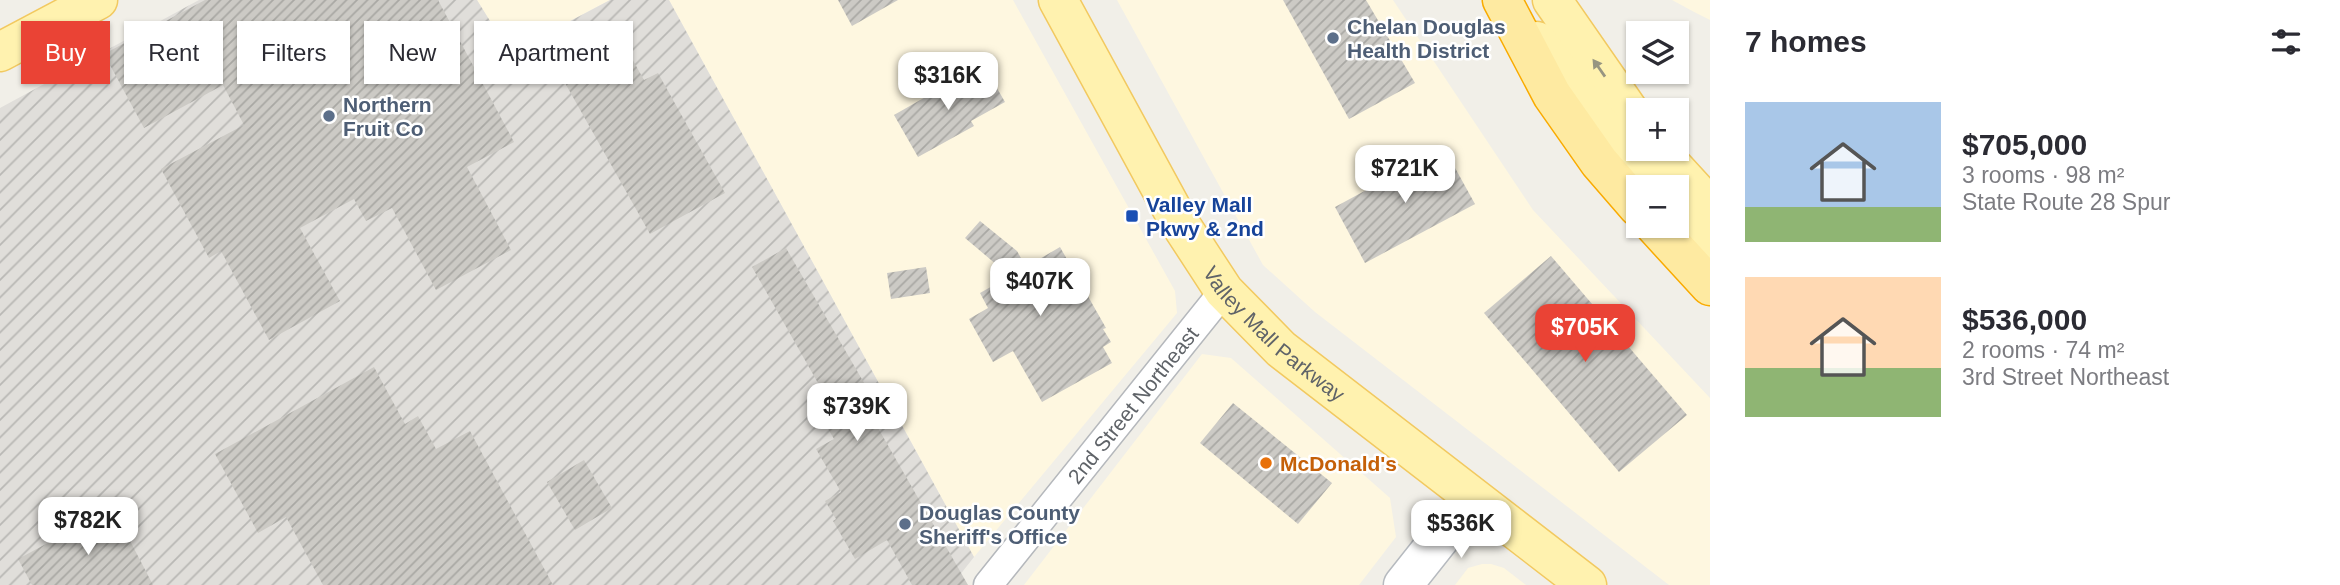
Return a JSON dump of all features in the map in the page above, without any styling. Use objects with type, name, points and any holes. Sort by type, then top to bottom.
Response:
[{"type":"highway","points":[[1504,0],[1552,95],[1599,162],[1626,193]]},
{"type":"highway","points":[[1666,238],[1710,286]]},
{"type":"main road","points":[[0,52],[98,0]]},
{"type":"main road","name":"Valley Mall Parkway","points":[[1058,0],[1179,222],[1224,291],[1281,349],[1587,585]]},
{"type":"main road","points":[[1504,0],[1641,175]]},
{"type":"main road","points":[[1552,0],[1626,107]]},
{"type":"main road","points":[[1668,161],[1710,207]]},
{"type":"main road","points":[[1689,229],[1710,249]]},
{"type":"main road","points":[[1403,585],[1472,498]]},
{"type":"street","name":"2nd Street Northeast","points":[[988,585],[1224,291]]},
{"type":"shaded area","points":[[199,0],[477,0],[490,21],[474,21],[474,84],[633,84],[633,21],[570,21],[610,0],[669,0],[974,557],[952,585],[0,585],[0,108],[44,84],[110,84],[110,48],[124,41],[124,84],[223,84],[223,21],[160,21]]},
{"type":"shaded area","points":[[477,0],[610,0],[570,21],[490,21]]},
{"type":"shaded area","points":[[669,0],[1013,0],[1175,291],[1177,313],[974,557]]},
{"type":"shaded area","points":[[1117,0],[1393,0],[1533,210],[1710,398],[1710,585],[1669,585],[1315,312],[1263,265]]},
{"type":"shaded area","points":[[1672,0],[1710,0],[1710,20],[1696,13]]},
{"type":"shaded area","points":[[1202,354],[1231,358],[1390,498],[1396,537],[1359,585],[1024,585]]},
{"type":"shaded area","points":[[1482,564],[1504,568],[1526,585],[1455,585],[1468,568]]},
{"type":"building","points":[[205,0],[438,0],[449,21],[364,21],[364,84],[460,84],[460,41],[474,67],[474,84],[483,84],[514,142],[467,167],[511,250],[436,290],[392,208],[366,221],[354,199],[300,228],[340,301],[269,340],[221,251],[209,258],[161,169],[244,125],[223,85],[144,128],[110,65],[110,51],[124,43],[124,84],[223,84],[223,21],[166,21]]},
{"type":"building","points":[[838,0],[898,0],[852,26]]},
{"type":"building","points":[[1283,0],[1366,0],[1415,83],[1349,119]]},
{"type":"building","points":[[633,60],[644,80],[658,73],[725,193],[650,234],[566,84],[633,84]]},
{"type":"building","points":[[987,71],[1005,102],[971,121],[974,126],[918,157],[894,115],[957,79],[960,86]]},
{"type":"building","points":[[1444,148],[1475,204],[1365,263],[1335,207]]},
{"type":"building","points":[[980,221],[1017,251],[1026,267],[1060,247],[1106,328],[1103,329],[1111,342],[1103,347],[1112,363],[1042,402],[1013,351],[993,362],[969,319],[988,308],[980,293],[1010,276],[965,238]]},
{"type":"building","points":[[786,248],[867,388],[858,393],[968,585],[912,585],[887,540],[855,559],[833,521],[836,519],[825,501],[841,492],[816,449],[834,439],[827,427],[839,420],[752,267]]},
{"type":"building","points":[[1551,256],[1687,415],[1619,472],[1484,313]]},
{"type":"building","points":[[926,267],[930,293],[891,299],[887,273]]},
{"type":"building","points":[[374,367],[405,424],[418,416],[436,449],[470,431],[553,585],[323,585],[286,517],[258,533],[215,454]]},
{"type":"building","name":"McDonald's","points":[[1233,403],[1332,483],[1298,524],[1200,443]]},
{"type":"building","points":[[584,460],[612,508],[575,530],[547,482]]},
{"type":"building","points":[[113,508],[153,585],[32,585],[18,559]]},
{"type":"place","name":"Chelan Douglas Health District","points":[[1333,38]]},
{"type":"place","name":"Northern Fruit Co","points":[[329,116]]},
{"type":"place","name":"Valley Mall Pkwy & 2nd","points":[[1132,216]]},
{"type":"place","name":"McDonald's","points":[[1266,463]]},
{"type":"place","name":"Douglas County Sheriff's Office","points":[[905,524]]}]
